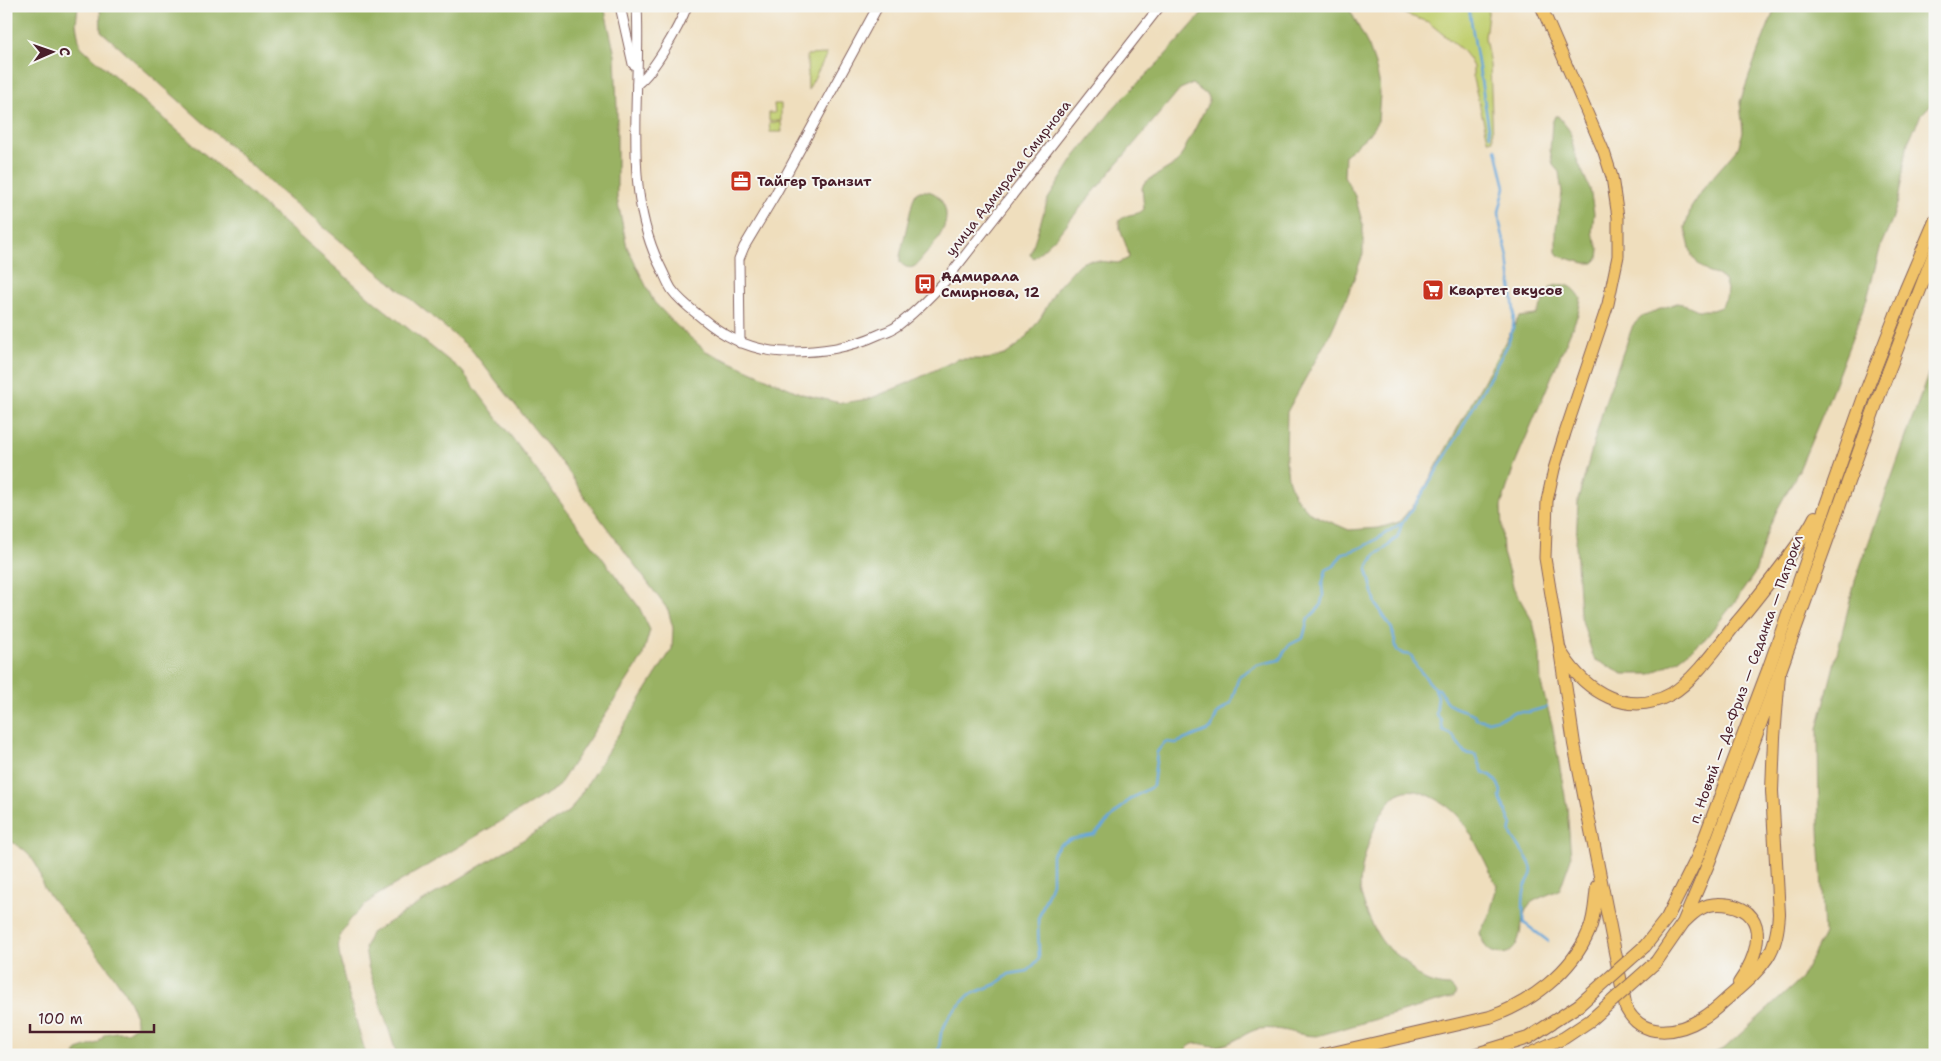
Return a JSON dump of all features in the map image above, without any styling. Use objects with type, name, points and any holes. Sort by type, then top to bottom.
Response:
[{"type":"highway","name":"п. Новый — Де-Фриз — Седанка — Патрокл","points":[[1473,1055],[1528,1038],[1579,1005],[1645,946],[1667,918],[1697,858],[1768,670],[1831,488],[1905,291],[1935,221]]},
{"type":"highway","name":"п. Новый — Де-Фриз — Седанка — Патрокл","points":[[1527,1055],[1564,1038],[1591,1020],[1656,962],[1683,922],[1709,862],[1884,384],[1935,251]]},
{"type":"highway","points":[[1560,650],[1570,667],[1586,682],[1606,696],[1632,703],[1644,703],[1673,693],[1691,677],[1762,594],[1812,523],[1831,488]]},
{"type":"highway","points":[[1560,650],[1574,744],[1619,980],[1626,1008],[1631,1018],[1639,1025],[1649,1029],[1669,1030],[1683,1027],[1702,1019],[1752,978],[1768,957],[1778,931],[1778,893],[1772,791],[1779,674]]},
{"type":"highway","points":[[1324,1055],[1490,1017],[1535,995],[1554,980],[1585,941],[1595,908],[1598,868]]},
{"type":"highway","points":[[1683,922],[1699,909],[1710,904],[1720,903],[1736,906],[1754,921],[1758,943],[1755,953],[1744,977],[1728,997]]},
{"type":"main road","points":[[1541,6],[1604,152],[1612,177],[1618,217],[1618,256],[1608,304],[1565,433],[1547,501],[1545,558],[1560,650]]},
{"type":"street","points":[[620,6],[637,84],[643,80],[652,66],[676,28],[687,6]]},
{"type":"street","name":"улица Адмирала Смирнова","points":[[637,6],[637,182],[642,216],[651,250],[672,290],[714,328],[740,343],[777,352],[834,350],[860,343],[896,327],[921,306],[946,280],[1160,6]]},
{"type":"street","points":[[740,343],[739,259],[878,6]]},
{"type":"green space","points":[[6,6],[78,6],[76,24],[80,46],[376,303],[462,371],[639,607],[650,630],[642,658],[557,788],[376,896],[346,926],[339,939],[340,960],[366,1055],[75,1055],[77,1050],[98,1043],[105,1034],[127,1032],[136,1026],[134,1012],[114,976],[46,891],[37,866],[32,859],[22,849],[6,839]]},
{"type":"green space","points":[[100,6],[604,6],[615,55],[617,198],[627,247],[654,302],[677,326],[706,351],[802,394],[841,403],[869,399],[958,359],[987,359],[1005,355],[1028,335],[1041,317],[1057,288],[1079,264],[1089,260],[1118,263],[1129,258],[1119,221],[1144,209],[1142,188],[1144,183],[1178,162],[1209,101],[1207,95],[1192,84],[1180,89],[1056,237],[1034,258],[1030,255],[1048,199],[1074,158],[1118,103],[1161,60],[1209,6],[1348,6],[1369,47],[1379,81],[1380,94],[1378,121],[1368,135],[1345,155],[1344,176],[1355,196],[1363,225],[1363,254],[1331,332],[1287,412],[1286,461],[1288,478],[1294,495],[1310,513],[1349,530],[1379,528],[1399,522],[1418,500],[1519,317],[1536,315],[1551,287],[1565,285],[1572,287],[1581,298],[1578,314],[1514,466],[1501,506],[1503,553],[1514,589],[1533,622],[1540,654],[1541,684],[1552,724],[1567,807],[1571,858],[1560,889],[1529,905],[1525,911],[1516,945],[1512,950],[1505,954],[1492,952],[1485,945],[1480,933],[1490,913],[1497,886],[1477,846],[1465,825],[1448,807],[1424,793],[1405,791],[1396,796],[1387,806],[1371,836],[1362,869],[1361,894],[1370,921],[1385,945],[1425,981],[1450,986],[1456,992],[1454,997],[1317,1036],[1266,1028],[1250,1032],[1223,1045],[1211,1046],[1196,1043],[1187,1048],[1182,1055],[397,1055],[368,966],[365,948],[371,933],[570,811],[672,649],[673,628],[668,610],[588,502],[570,474],[470,348],[280,191],[101,31]]},
{"type":"green space","points":[[1392,6],[1489,6],[1485,37],[1490,65],[1493,140],[1489,141],[1488,139],[1473,79],[1473,67],[1469,59],[1461,49],[1428,22],[1407,15]]},
{"type":"green space","points":[[1776,6],[1935,6],[1935,100],[1921,115],[1908,142],[1898,201],[1881,245],[1867,299],[1799,470],[1777,510],[1766,535],[1755,573],[1705,639],[1678,660],[1651,674],[1623,674],[1594,659],[1580,614],[1576,545],[1578,500],[1605,402],[1633,325],[1644,315],[1677,303],[1698,310],[1712,310],[1721,307],[1726,298],[1727,289],[1724,280],[1717,275],[1709,273],[1692,256],[1685,228],[1691,208],[1706,185],[1738,148],[1743,132],[1740,102]]},
{"type":"green space","points":[[827,54],[808,90],[807,55]]},
{"type":"green space","points":[[774,104],[781,104],[781,121],[769,121],[769,113],[775,113]]},
{"type":"green space","points":[[1555,116],[1558,116],[1570,131],[1575,155],[1590,189],[1594,213],[1592,233],[1599,249],[1598,259],[1594,263],[1584,263],[1559,256],[1556,252],[1556,228],[1562,193],[1559,172],[1553,165],[1550,150],[1552,123]]},
{"type":"green space","points":[[781,122],[782,132],[770,132],[769,123]]},
{"type":"green space","points":[[927,191],[938,196],[945,209],[946,216],[939,238],[919,262],[911,268],[904,266],[900,262],[900,256],[913,200],[916,193]]},
{"type":"green space","points":[[1935,355],[1935,1055],[1710,1055],[1725,1048],[1801,979],[1824,934],[1819,828],[1818,729],[1855,581]]},
{"type":"waterway","points":[[1465,6],[1469,8],[1490,135]]},
{"type":"waterway","points":[[1496,149],[1505,187],[1499,212],[1508,257],[1514,311],[1513,328],[1507,346],[1453,444],[1402,523],[1398,536],[1375,555],[1367,569],[1376,604],[1392,629],[1397,650],[1403,654],[1411,655],[1416,666],[1435,689],[1438,696],[1436,715],[1441,720],[1443,730],[1453,736],[1465,753],[1476,755],[1483,772],[1492,776],[1498,784],[1501,791],[1500,798],[1512,825],[1511,835],[1527,858],[1532,869],[1524,892],[1524,923],[1548,941]]},
{"type":"waterway","points":[[935,1055],[939,1048],[941,1033],[950,1015],[969,995],[996,984],[1009,974],[1028,971],[1039,959],[1038,919],[1052,883],[1052,855],[1060,844],[1072,839],[1094,835],[1130,799],[1153,786],[1157,752],[1165,742],[1176,743],[1211,729],[1217,714],[1231,703],[1239,676],[1257,665],[1279,660],[1289,645],[1303,638],[1308,619],[1320,607],[1323,596],[1322,585],[1326,570],[1334,566],[1343,553],[1366,545],[1400,524]]},
{"type":"waterway","points":[[1435,689],[1439,689],[1445,700],[1451,705],[1475,715],[1476,719],[1488,721],[1508,716],[1513,712],[1529,712],[1547,707]]},
{"type":"place","name":"Тайгер Транзит","points":[[741,181]]},
{"type":"place","name":"Адмирала Смирнова, 12","points":[[925,284]]},
{"type":"place","name":"Квартет вкусов","points":[[1433,290]]}]
